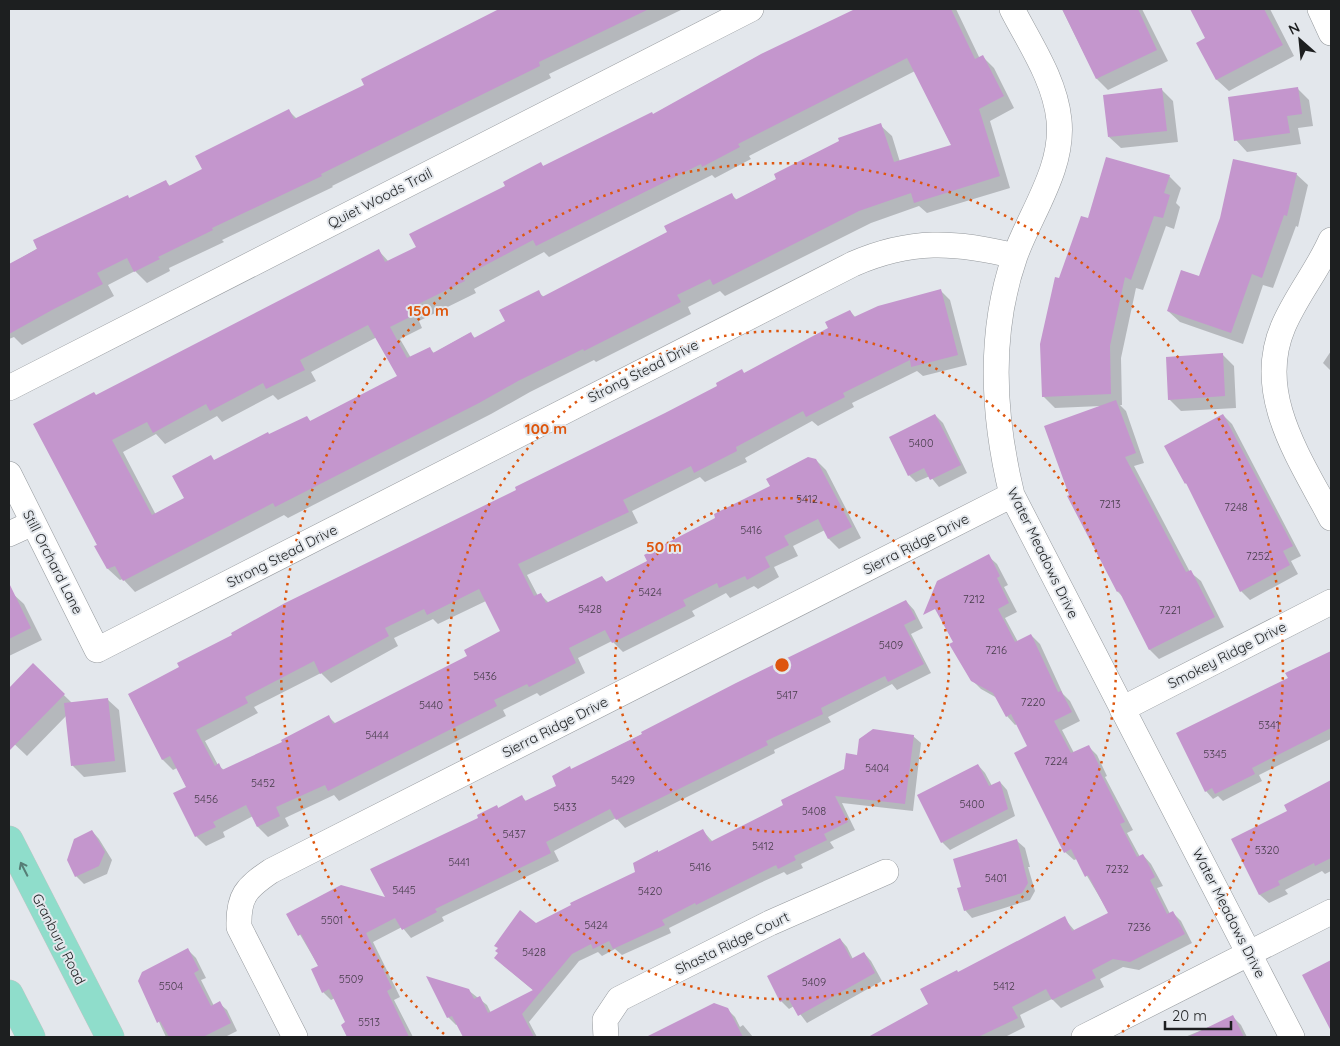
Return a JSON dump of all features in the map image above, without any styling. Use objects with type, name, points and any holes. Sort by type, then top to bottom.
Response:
[{"type":"main road","name":"Granbury Road","points":[[9,840],[110,1037]]},
{"type":"main road","points":[[9,994],[31,1037]]},
{"type":"street","name":"Quiet Woods Trail","points":[[9,388],[751,9]]},
{"type":"street","name":"Water Meadows Drive","points":[[1012,9],[1047,77],[1060,120],[1059,142],[1055,163],[1015,256],[1002,311],[996,379],[997,412],[1012,495],[1292,1037]]},
{"type":"street","points":[[1320,9],[1331,33]]},
{"type":"street","points":[[1331,240],[1283,327],[1275,357],[1274,376],[1282,420],[1331,518]]},
{"type":"street","name":"Strong Stead Drive","points":[[98,650],[860,261],[894,249],[930,244],[971,246],[1015,256]]},
{"type":"street","name":"Still Orchard Lane","points":[[9,474],[98,650]]},
{"type":"street","name":"Sierra Ridge Drive","points":[[294,1037],[239,927],[239,909],[242,897],[252,884],[271,871],[1012,495]]},
{"type":"street","points":[[9,534],[33,523]]},
{"type":"street","name":"Smokey Ridge Drive","points":[[1122,709],[1331,602]]},
{"type":"street","name":"Shasta Ridge Court","points":[[606,1037],[604,1020],[618,999],[770,923],[886,872]]},
{"type":"street","points":[[1084,1037],[1331,912]]},
{"type":"building","points":[[499,9],[649,9],[539,62],[540,66],[321,174],[322,176],[212,228],[213,230],[158,257],[160,259],[134,272],[127,258],[97,273],[103,284],[9,334],[9,264],[37,249],[33,240],[128,195],[129,198],[166,180],[169,186],[202,169],[195,156],[289,109],[294,119],[364,85],[361,79]]},
{"type":"building","points":[[855,9],[951,9],[975,59],[983,55],[1004,96],[979,109],[1000,176],[914,203],[911,193],[859,211],[713,285],[710,279],[677,295],[681,302],[584,351],[583,349],[518,381],[479,403],[275,507],[273,503],[123,581],[115,566],[107,569],[94,546],[97,545],[33,424],[94,392],[96,395],[379,249],[385,262],[416,247],[409,234],[505,186],[503,182],[541,162],[543,166],[652,112],[653,114],[761,54]],"holes":[[[907,58],[951,145],[894,162],[881,123],[838,138],[839,141],[774,174],[776,179],[735,200],[732,193],[664,226],[667,232],[542,297],[539,290],[499,310],[505,321],[474,338],[471,332],[433,353],[430,347],[407,358],[390,327],[412,316],[408,309],[465,281],[463,277],[533,240],[536,246],[701,164],[702,167],[740,147],[738,144]],[[368,325],[397,376],[310,421],[307,416],[269,434],[268,432],[214,460],[211,455],[172,476],[184,498],[152,515],[112,440],[147,422],[153,433],[206,404],[210,411],[263,383],[266,389],[305,370],[300,360]]]},
{"type":"building","points":[[1062,9],[1138,9],[1157,50],[1096,79]]},
{"type":"building","points":[[1190,9],[1264,9],[1283,45],[1216,80],[1196,43],[1205,38]]},
{"type":"building","points":[[1298,87],[1302,114],[1287,116],[1290,133],[1234,141],[1228,97]]},
{"type":"building","points":[[1162,88],[1167,131],[1108,137],[1103,95]]},
{"type":"building","points":[[1106,157],[1170,175],[1164,193],[1170,195],[1163,218],[1154,216],[1131,280],[1125,277],[1110,346],[1111,394],[1042,397],[1040,344],[1055,277],[1059,278],[1081,216],[1088,218]]},
{"type":"building","points":[[1233,159],[1297,173],[1287,216],[1284,215],[1262,278],[1252,274],[1231,333],[1167,311],[1181,270],[1199,276],[1220,218]]},
{"type":"building","points":[[941,289],[958,355],[911,367],[910,360],[843,393],[845,397],[806,417],[803,411],[736,447],[737,451],[694,473],[691,466],[623,500],[629,512],[518,564],[534,596],[541,593],[546,603],[602,576],[606,582],[647,561],[644,555],[715,518],[714,514],[770,486],[766,479],[808,457],[816,459],[852,527],[828,539],[818,519],[784,536],[789,545],[765,557],[770,567],[747,580],[745,576],[719,588],[717,583],[683,600],[686,606],[612,643],[605,630],[569,648],[576,663],[529,687],[527,684],[494,700],[497,706],[328,791],[325,785],[276,807],[280,816],[257,827],[246,805],[213,822],[216,827],[195,837],[173,793],[186,787],[170,756],[162,760],[128,694],[179,667],[177,663],[232,635],[231,633],[285,603],[516,490],[515,487],[717,386],[716,383],[742,369],[744,373],[828,328],[825,322],[850,310],[854,317],[878,306]],"holes":[[[479,589],[500,631],[464,650],[467,656],[333,724],[329,715],[281,740],[282,742],[222,770],[219,763],[215,766],[196,730],[248,703],[245,697],[314,661],[320,674],[389,636],[385,628],[424,609],[427,615]]]},
{"type":"building","points":[[1223,353],[1225,396],[1168,400],[1166,357]]},
{"type":"building","points":[[1116,400],[1136,453],[1125,457],[1186,572],[1191,570],[1215,617],[1149,650],[1067,496],[1069,495],[1044,426]]},
{"type":"building","points":[[935,414],[961,465],[930,480],[924,468],[908,476],[889,437]]},
{"type":"building","points":[[1223,414],[1293,546],[1283,551],[1290,565],[1240,592],[1186,483],[1164,446]]},
{"type":"building","points":[[989,554],[1000,576],[997,578],[1009,603],[998,609],[1015,642],[1031,634],[1058,692],[1061,691],[1072,712],[1054,721],[1071,753],[1089,745],[1100,767],[1098,768],[1125,822],[1120,824],[1137,857],[1143,854],[1155,877],[1150,880],[1167,914],[1173,911],[1185,934],[1130,962],[1113,959],[1092,970],[1096,978],[1052,1000],[1046,989],[1012,1007],[1018,1018],[978,1037],[868,1037],[928,1004],[920,989],[957,970],[958,972],[1065,916],[1072,931],[1108,913],[1088,875],[1085,877],[1071,849],[1064,853],[1014,753],[1027,746],[1011,714],[1006,717],[993,693],[971,681],[949,644],[953,642],[935,609],[923,615],[937,581]]},
{"type":"building","points":[[9,583],[31,628],[9,639]]},
{"type":"building","points":[[906,600],[916,619],[904,625],[924,664],[888,682],[885,676],[821,708],[823,714],[766,741],[768,745],[616,820],[610,809],[546,842],[551,853],[435,909],[437,912],[402,930],[395,918],[366,933],[392,988],[387,991],[409,1037],[347,1037],[341,1025],[345,1022],[329,989],[322,993],[311,969],[318,966],[301,934],[298,936],[286,914],[341,885],[385,897],[370,869],[478,818],[477,815],[497,805],[498,808],[522,795],[525,801],[556,786],[552,776],[570,766],[571,769],[642,734],[641,732],[736,683]]},
{"type":"building","points":[[1331,651],[1331,728],[1252,768],[1255,774],[1215,794],[1212,788],[1205,792],[1176,733],[1288,678],[1285,673]]},
{"type":"building","points":[[33,663],[65,694],[9,751],[9,688]]},
{"type":"building","points":[[108,698],[115,761],[71,766],[64,703]]},
{"type":"building","points":[[873,729],[914,735],[905,804],[835,796],[848,822],[824,834],[827,840],[794,856],[796,860],[778,869],[776,865],[696,905],[695,903],[662,920],[665,925],[613,949],[609,941],[593,949],[591,944],[572,954],[522,1014],[534,1037],[463,1037],[452,1016],[447,1018],[426,976],[469,989],[474,999],[480,996],[488,1013],[533,990],[494,958],[498,953],[495,951],[498,948],[494,946],[520,910],[536,923],[571,905],[570,903],[635,872],[633,863],[658,850],[658,852],[703,829],[710,842],[783,805],[781,800],[844,769],[846,753],[857,755],[859,739]]},
{"type":"building","points":[[978,764],[989,786],[1000,781],[1008,809],[941,843],[917,795]]},
{"type":"building","points":[[1331,780],[1331,858],[1315,866],[1314,863],[1278,881],[1280,885],[1259,895],[1231,839],[1287,811],[1284,805]]},
{"type":"building","points":[[92,830],[105,852],[99,866],[75,877],[67,860],[74,839]]},
{"type":"building","points":[[1017,839],[1028,883],[1022,893],[964,911],[957,888],[961,887],[953,859]]},
{"type":"building","points":[[840,938],[851,959],[864,952],[875,973],[798,1016],[788,998],[780,1002],[767,976]]},
{"type":"building","points":[[188,948],[199,970],[194,973],[211,1006],[220,1001],[231,1023],[203,1037],[169,1037],[160,1021],[157,1023],[138,981],[142,972]]},
{"type":"building","points":[[1331,960],[1331,1031],[1302,975]]},
{"type":"building","points":[[714,1003],[728,1008],[743,1037],[646,1037]]},
{"type":"building","points":[[1233,1015],[1244,1037],[1188,1037]]}]
